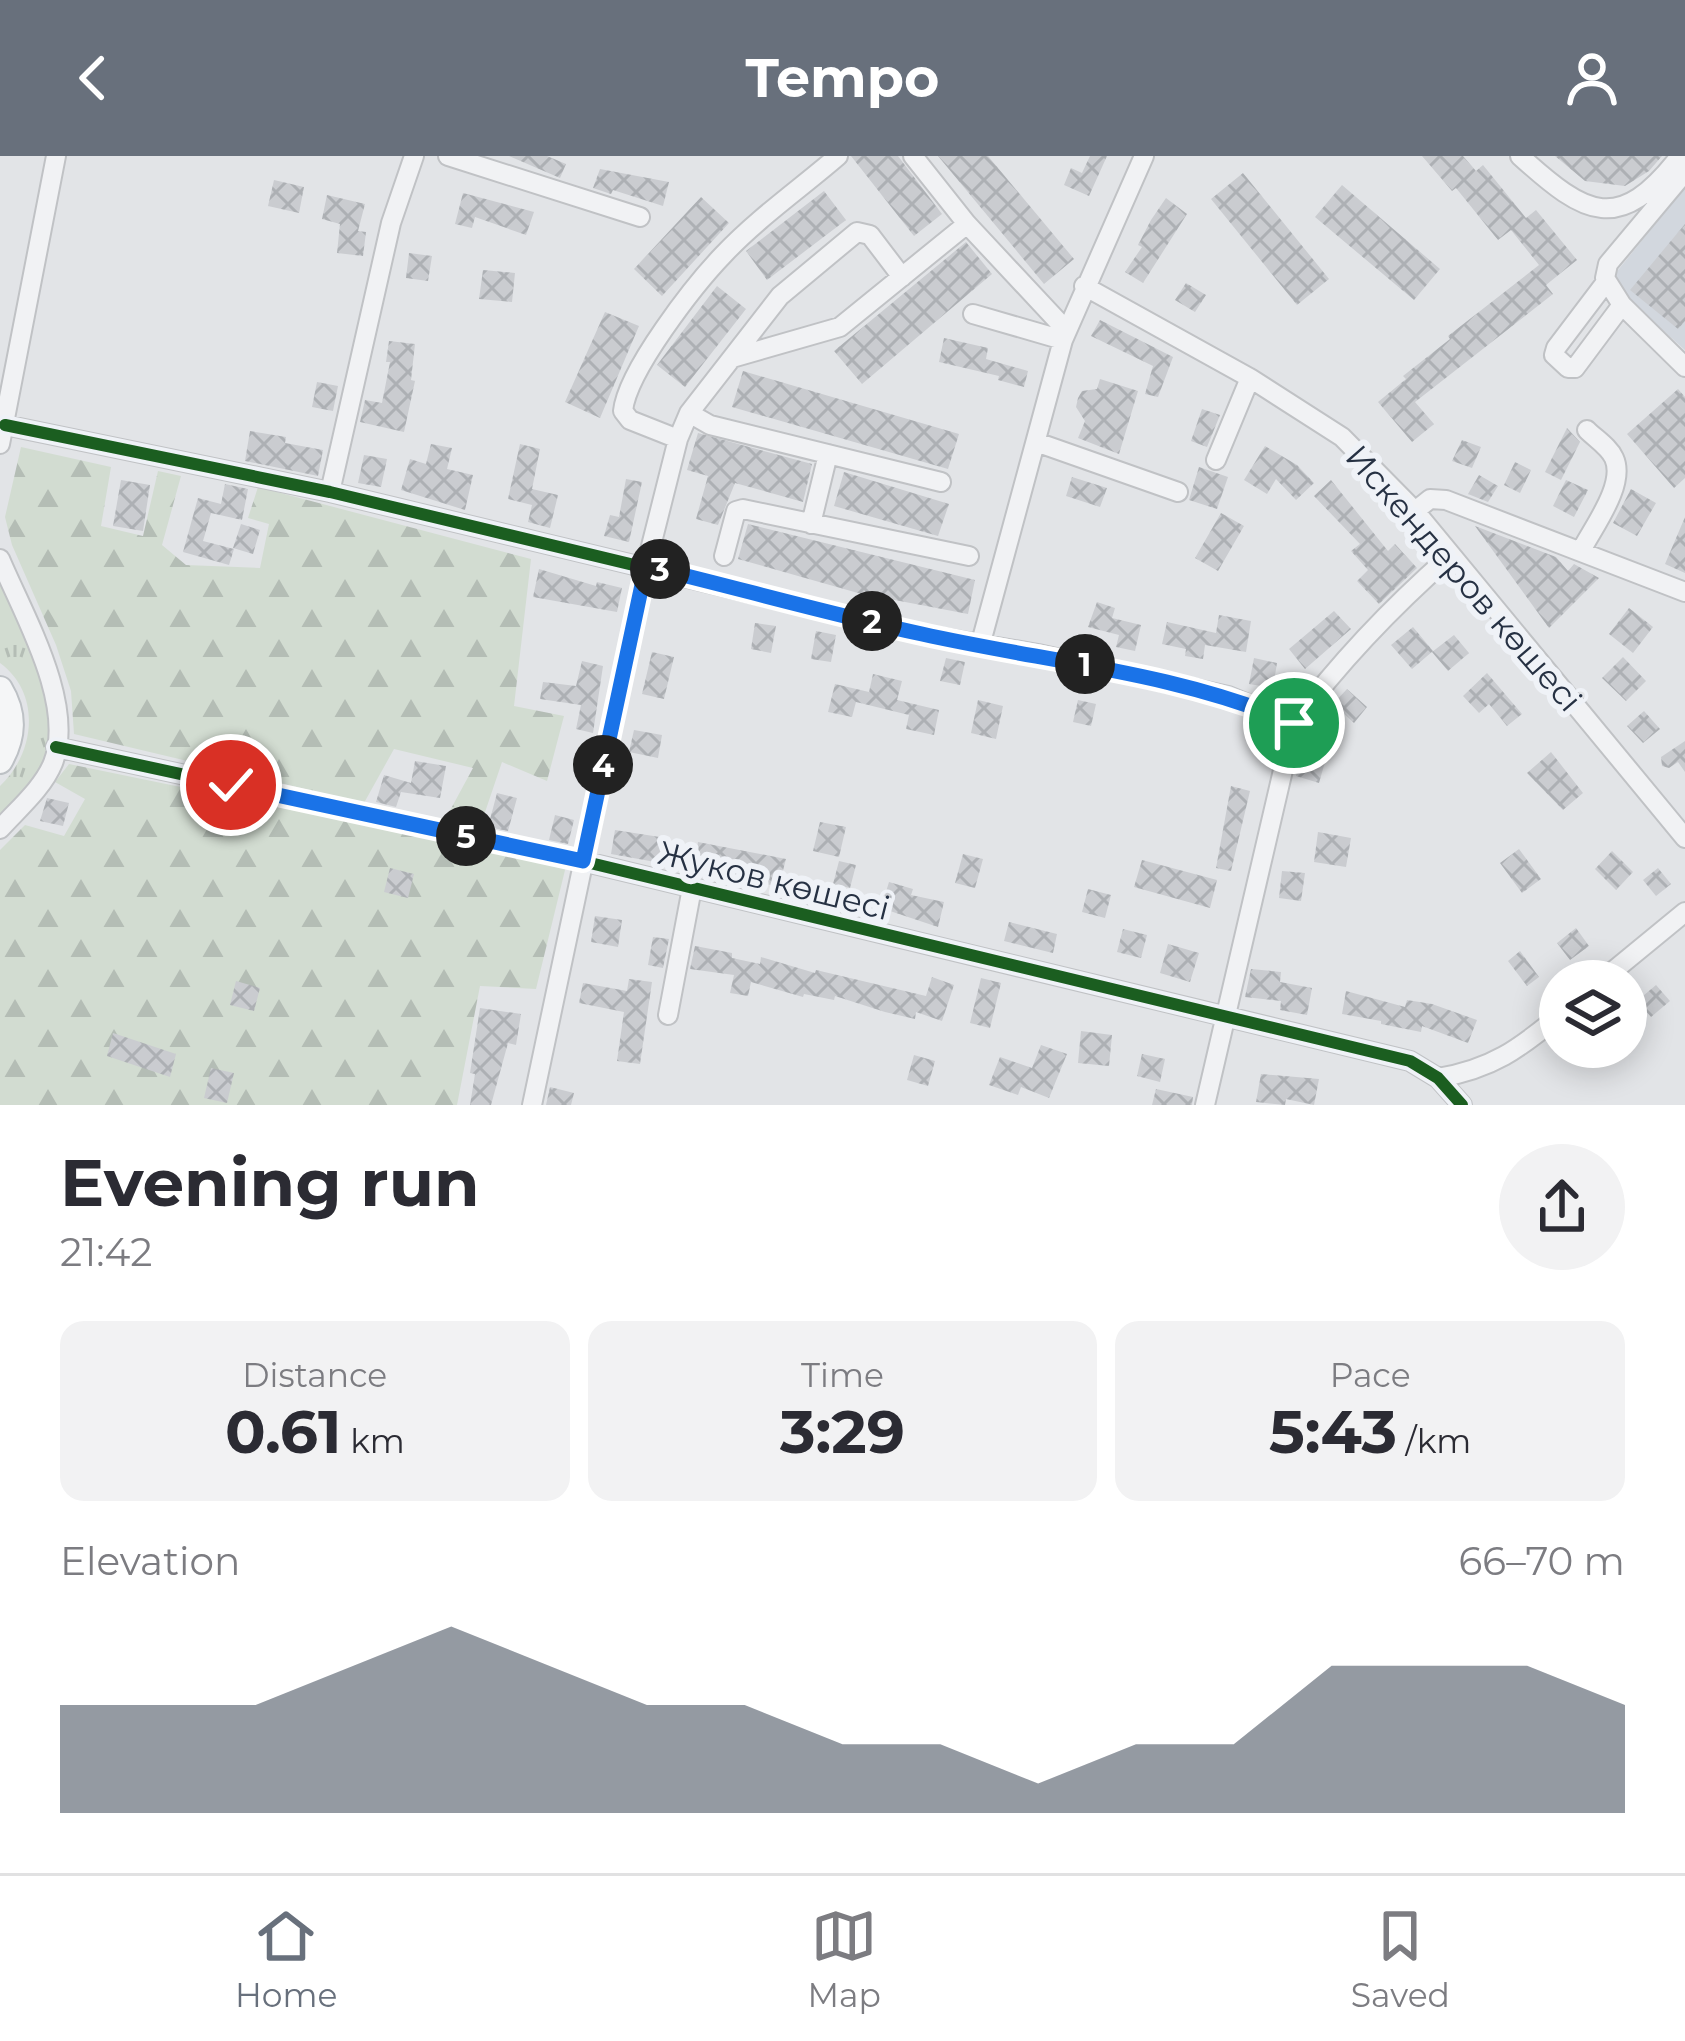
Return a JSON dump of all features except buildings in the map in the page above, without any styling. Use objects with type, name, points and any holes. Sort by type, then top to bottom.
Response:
[{"type":"main road","points":[[0,689],[10,706],[13,727],[0,761]]},
{"type":"street","points":[[56,156],[2,431],[331,492],[980,646],[1038,654],[1228,696],[1294,723]]},
{"type":"street","points":[[331,492],[391,223],[414,156]]},
{"type":"street","points":[[448,156],[640,217]]},
{"type":"street","points":[[678,439],[630,420],[623,411],[648,352],[723,254],[838,156]]},
{"type":"street","points":[[913,156],[1065,335]]},
{"type":"street","points":[[980,646],[1065,335],[1144,156]]},
{"type":"street","points":[[1520,156],[1586,205],[1604,210],[1628,207],[1680,156]]},
{"type":"street","points":[[1622,305],[1575,368],[1554,356],[1606,282],[1609,264],[1685,172]]},
{"type":"street","points":[[731,358],[840,327],[968,224]]},
{"type":"street","points":[[532,1105],[646,566],[689,412],[780,296],[857,232],[870,236],[902,277]]},
{"type":"street","points":[[1606,282],[1622,305],[1685,367]]},
{"type":"street","name":"Искендеров көшесі","points":[[1084,286],[1250,378],[1342,436],[1415,511],[1685,838]]},
{"type":"street","points":[[973,314],[1065,335]]},
{"type":"street","points":[[1216,460],[1250,378]]},
{"type":"street","points":[[689,412],[710,425],[940,482]]},
{"type":"street","points":[[1582,549],[1616,481],[1617,466],[1612,453],[1587,430]]},
{"type":"street","points":[[1036,442],[1178,492]]},
{"type":"street","points":[[811,524],[828,454]]},
{"type":"street","points":[[1415,511],[1430,499],[1446,500],[1685,592]]},
{"type":"street","points":[[724,556],[736,511],[743,509],[969,556]]},
{"type":"street","points":[[1205,1105],[1294,723],[1387,611],[1450,556]]},
{"type":"street","points":[[0,559],[52,686],[59,716],[47,775],[0,830]]},
{"type":"street","name":"Жуков көшесі","points":[[56,747],[583,861],[1409,1060],[1438,1078],[1462,1105]]},
{"type":"street","points":[[668,1015],[692,888]]},
{"type":"street","points":[[1627,960],[1685,912]]},
{"type":"street","points":[[1438,1078],[1475,1072],[1539,1032]]},
{"type":"shaded area","points":[[1685,187],[1685,350],[1611,279]]},
{"type":"green space","points":[[21,447],[111,467],[101,526],[143,536],[158,471],[181,476],[162,545],[186,565],[260,568],[269,524],[248,518],[258,487],[531,559],[514,706],[564,716],[547,781],[502,762],[480,827],[447,816],[473,768],[394,749],[364,803],[74,734],[71,691],[5,517]]},
{"type":"green space","points":[[0,584],[41,674],[55,724],[43,767],[0,832],[0,786],[21,757],[29,724],[23,691],[0,663]]},
{"type":"green space","points":[[69,764],[566,866],[536,989],[480,986],[457,1105],[0,1105],[0,850],[25,825],[64,836],[85,799],[55,782]]},
{"type":"cycle path","points":[[5,425],[330,492],[921,634],[1228,696],[1294,723]]},
{"type":"cycle path","points":[[56,747],[582,861],[1410,1061],[1438,1078],[1462,1105]]},
{"type":"route","points":[[231,785],[583,861],[646,566],[921,634],[1228,696],[1294,723]]}]
